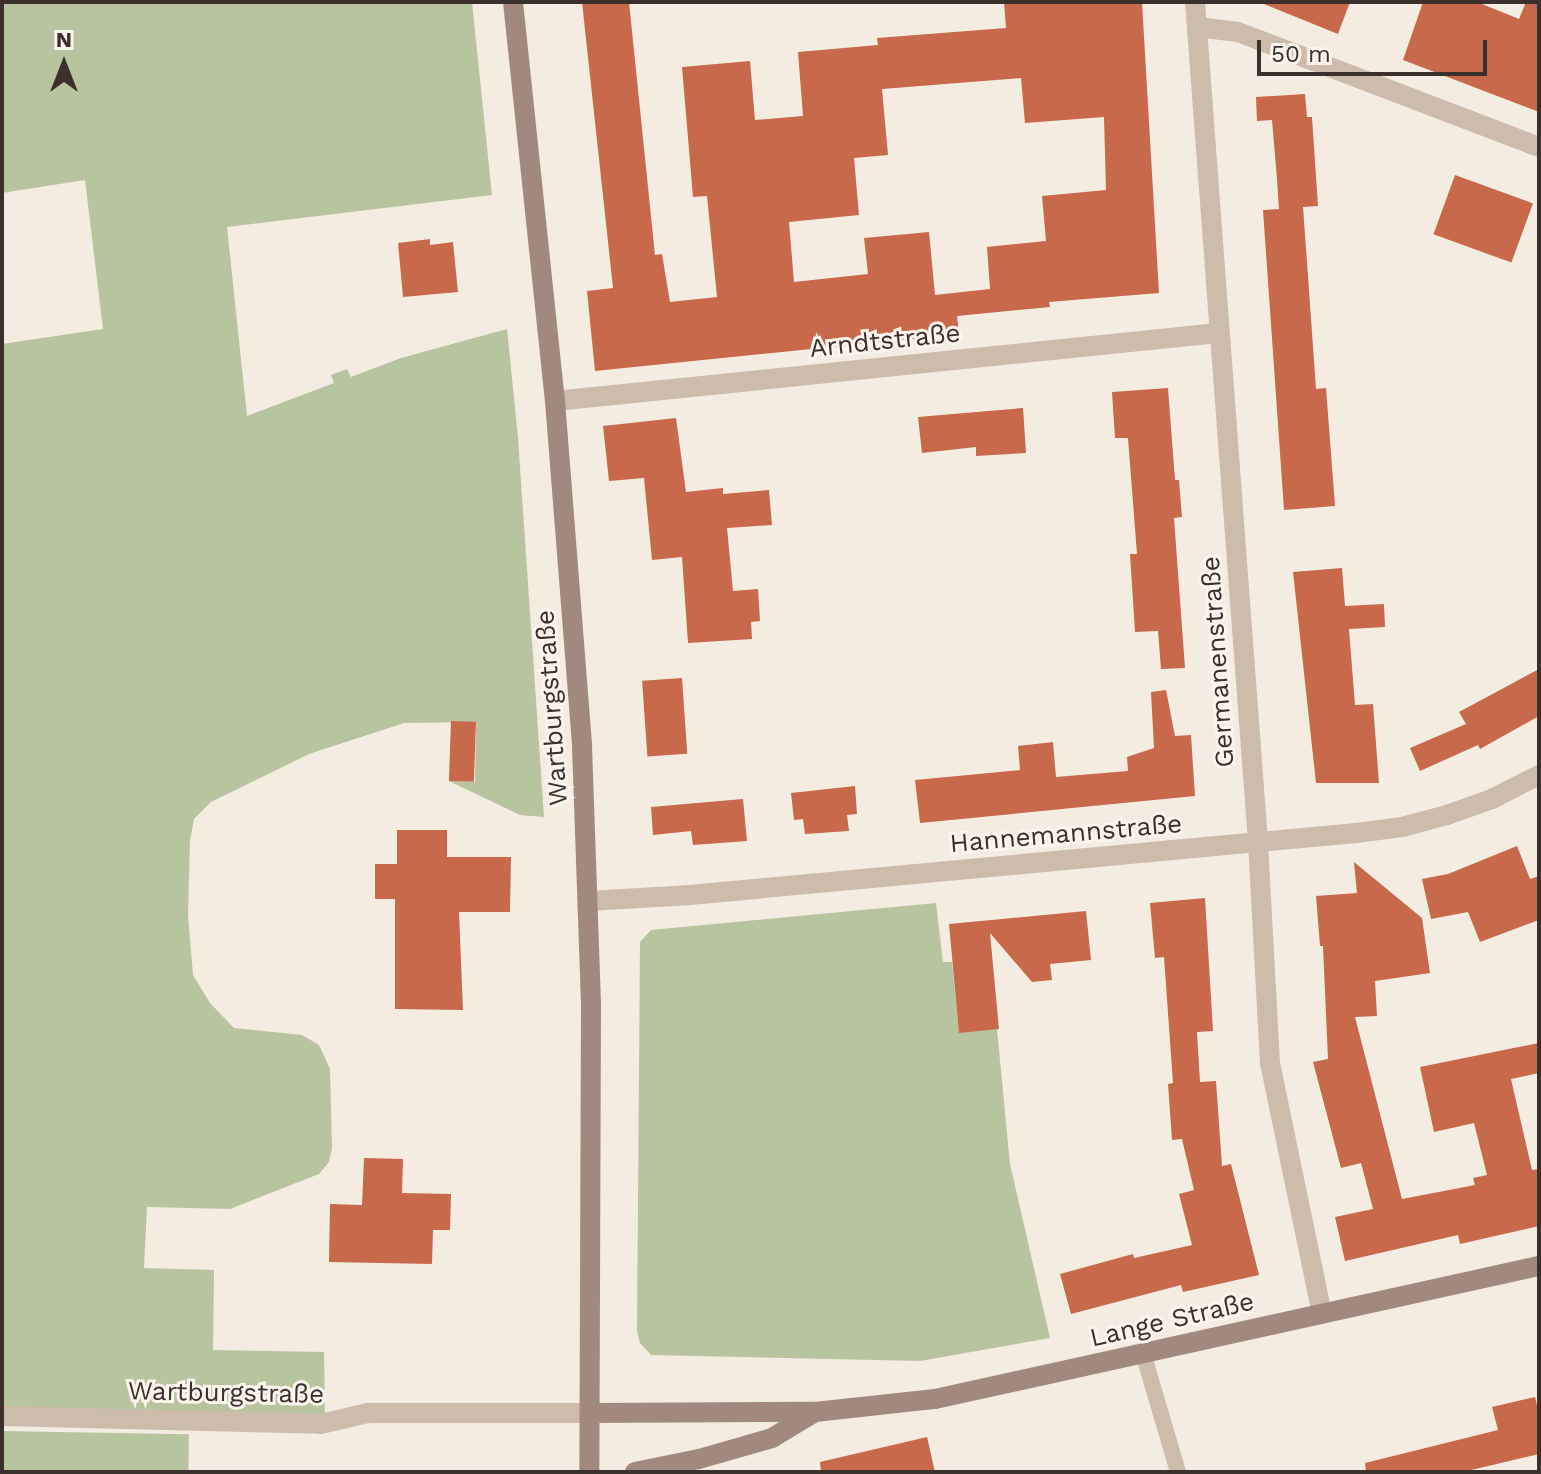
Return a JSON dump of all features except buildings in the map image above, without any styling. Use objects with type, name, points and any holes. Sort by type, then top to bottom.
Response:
[{"type":"main road","name":"Wartburgstraße","points":[[513,2],[555,401],[581,730],[589,901],[592,1413],[589,1472]]},
{"type":"main road","name":"Lange Straße","points":[[592,1413],[815,1412],[935,1399],[1539,1266]]},
{"type":"main road","name":"Lange Straße","points":[[635,1472],[699,1459],[772,1438],[815,1412]]},
{"type":"street","name":"Germanenstraße","points":[[1195,2],[1258,842],[1270,1063],[1322,1314]]},
{"type":"street","points":[[1197,27],[1238,32],[1539,147]]},
{"type":"street","name":"Arndtstraße","points":[[555,401],[1219,333]]},
{"type":"street","name":"Hannemannstraße","points":[[589,901],[1402,827],[1492,799],[1539,775]]},
{"type":"street","name":"Wartburgstraße","points":[[2,1416],[321,1424],[368,1413],[592,1413]]},
{"type":"lane","points":[[1143,1353],[1178,1472]]},
{"type":"green space","points":[[2,2],[472,2],[492,195],[227,227],[247,416],[334,383],[331,375],[347,369],[351,377],[401,358],[507,329],[518,438],[544,817],[520,815],[449,781],[475,782],[476,722],[404,723],[309,754],[211,802],[194,819],[190,841],[188,915],[193,975],[210,1003],[234,1028],[302,1035],[319,1045],[330,1069],[332,1148],[329,1162],[319,1174],[230,1209],[147,1207],[144,1268],[214,1270],[213,1350],[324,1352],[325,1418],[2,1412],[2,344],[103,329],[85,180],[2,193]]},
{"type":"green space","points":[[936,903],[943,962],[952,962],[959,1032],[997,1029],[1010,1164],[1050,1338],[920,1361],[651,1355],[640,1343],[637,1331],[640,942],[651,930]]},
{"type":"green space","points":[[2,1431],[189,1434],[188,1472],[2,1472]]}]
